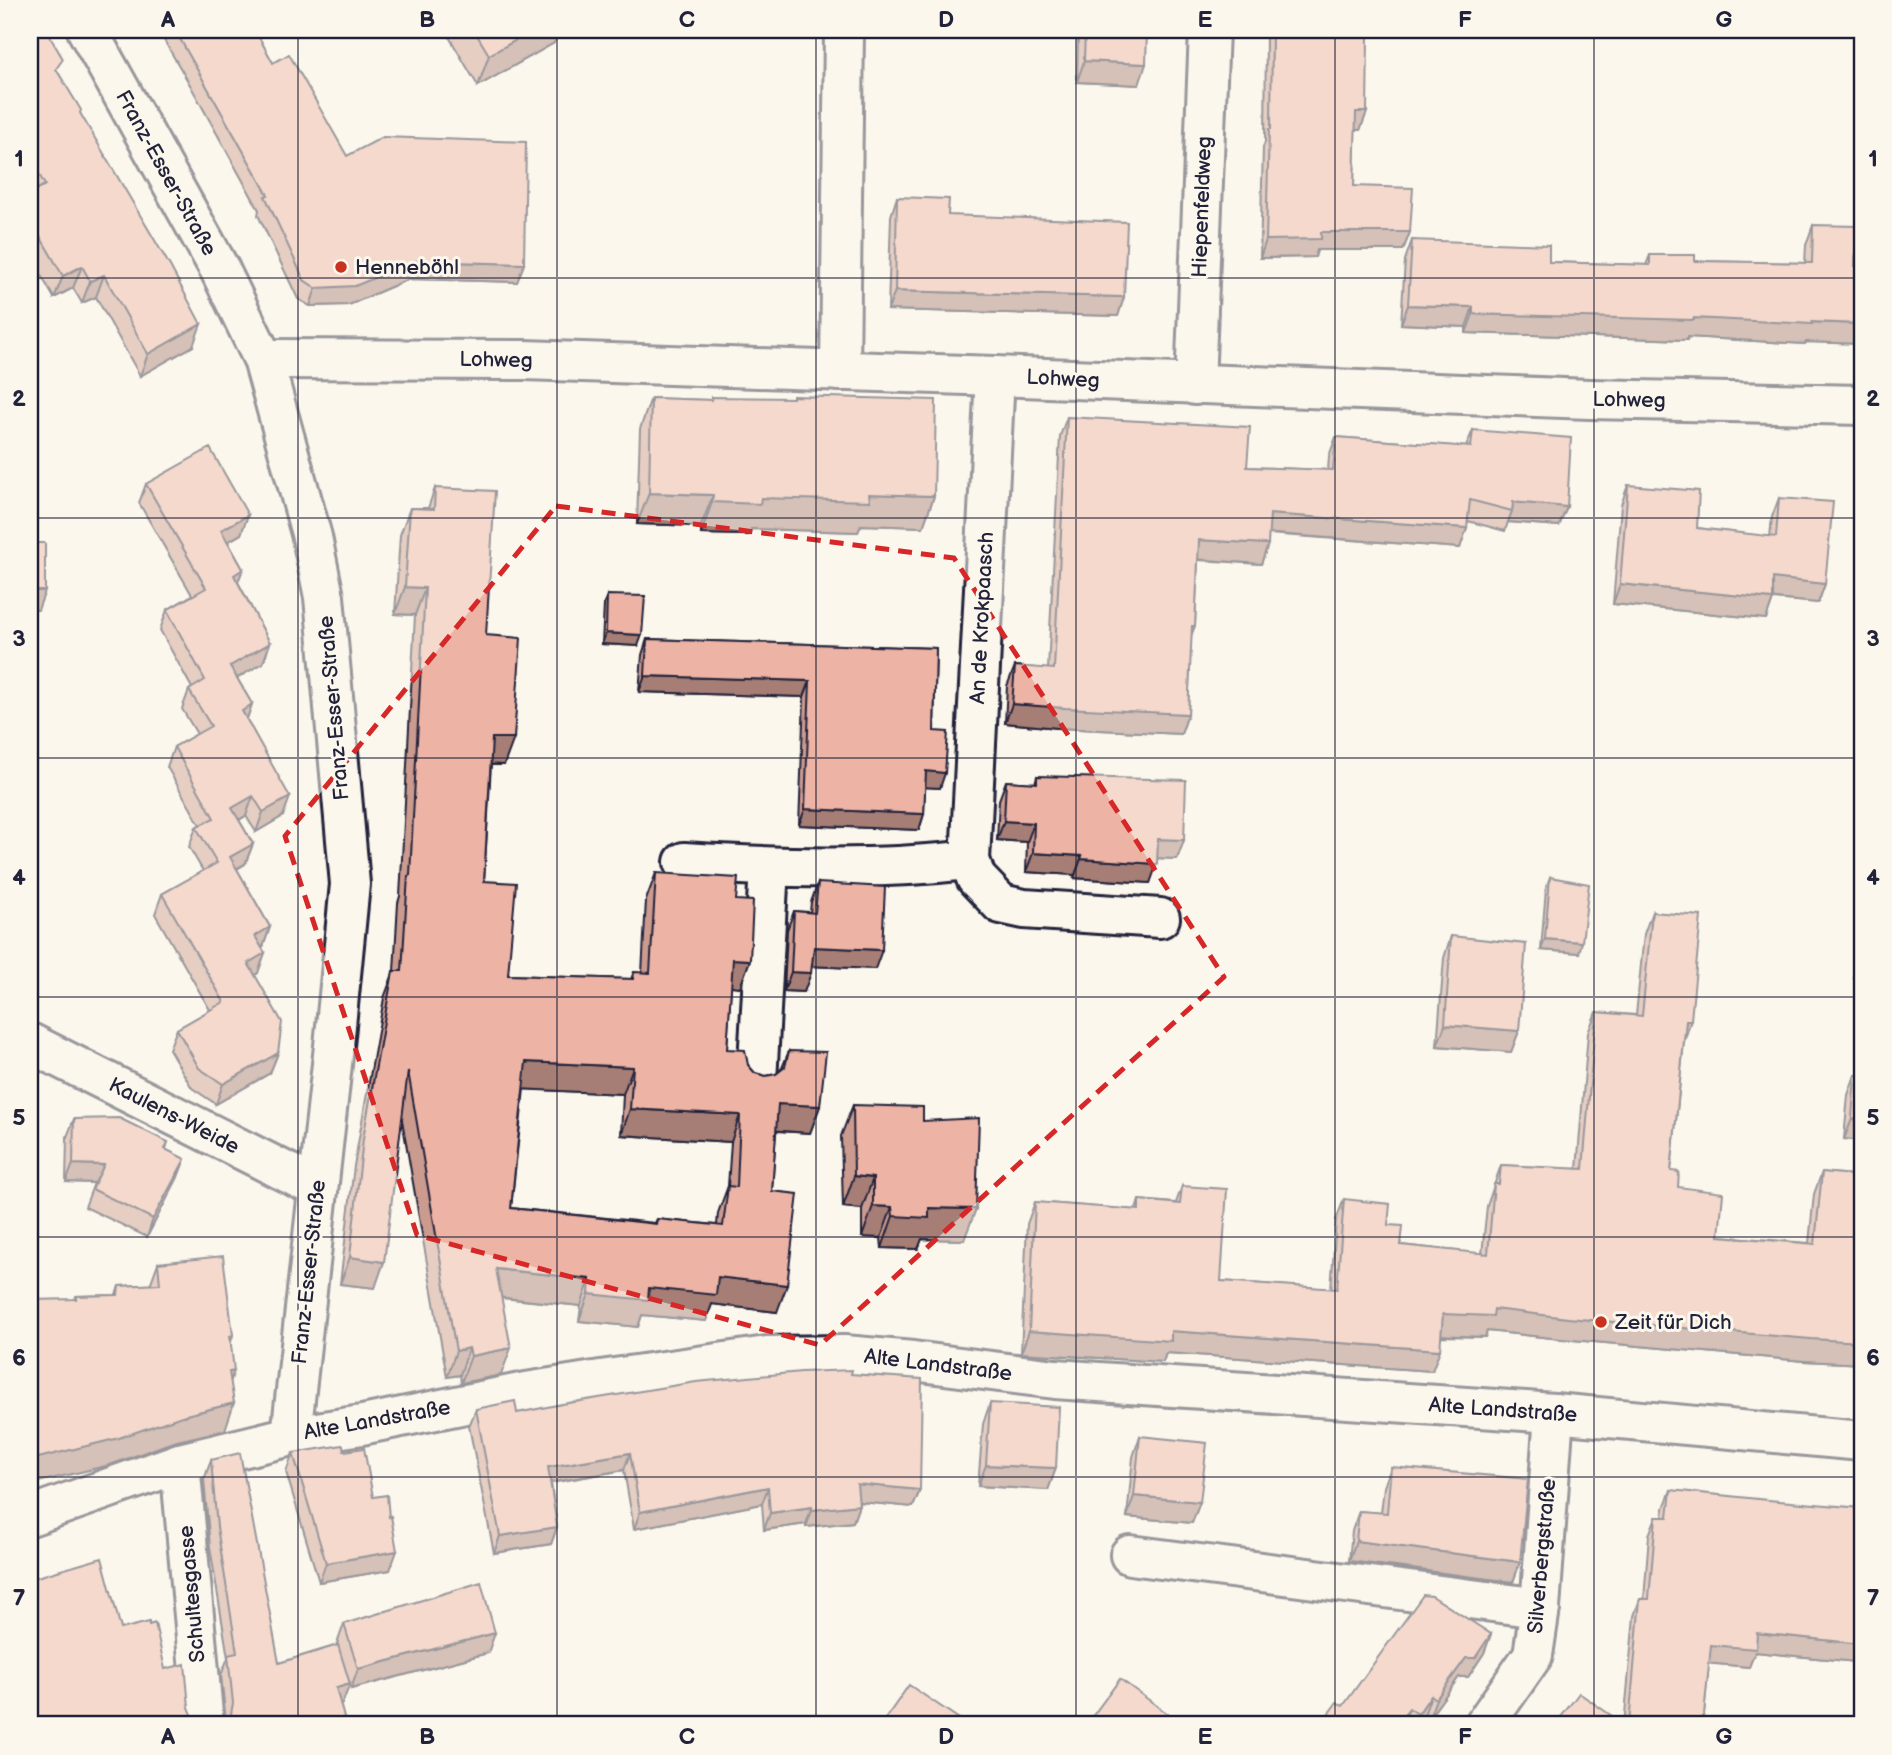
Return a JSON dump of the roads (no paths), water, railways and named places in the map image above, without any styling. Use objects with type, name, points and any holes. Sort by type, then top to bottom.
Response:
[{"type":"street","name":"Franz-Esser-Straße","points":[[87,30],[220,270],[263,359],[312,537],[324,597],[350,884],[291,1436]]},
{"type":"street","points":[[841,371],[844,30]]},
{"type":"street","name":"Hiepenfeldweg","points":[[1195,385],[1209,30]]},
{"type":"street","name":"Lohweg","points":[[263,359],[524,360],[1590,399],[1862,405]]},
{"type":"street","name":"An de Krokpaasch","points":[[970,860],[995,376]]},
{"type":"street","points":[[684,862],[769,867],[921,865],[970,860],[976,878],[1001,904],[1024,909],[1160,918]]},
{"type":"street","points":[[757,1081],[769,867]]},
{"type":"street","name":"Kaulens-Weide","points":[[30,1043],[318,1188]]},
{"type":"street","name":"Alte Landstraße","points":[[30,1516],[180,1463],[291,1436],[362,1425],[520,1393],[767,1356],[844,1354],[1055,1379],[1554,1413],[1862,1441]]},
{"type":"street","name":"Silverbergstraße","points":[[1484,1725],[1533,1655],[1540,1608],[1554,1413]]},
{"type":"street","name":"Schultesgasse","points":[[180,1463],[204,1725]]},
{"type":"street","points":[[1130,1555],[1540,1608]]},
{"type":"place","name":"Henneböhl","points":[[341,267]]},
{"type":"place","name":"Zeit für Dich","points":[[1601,1322]]}]
